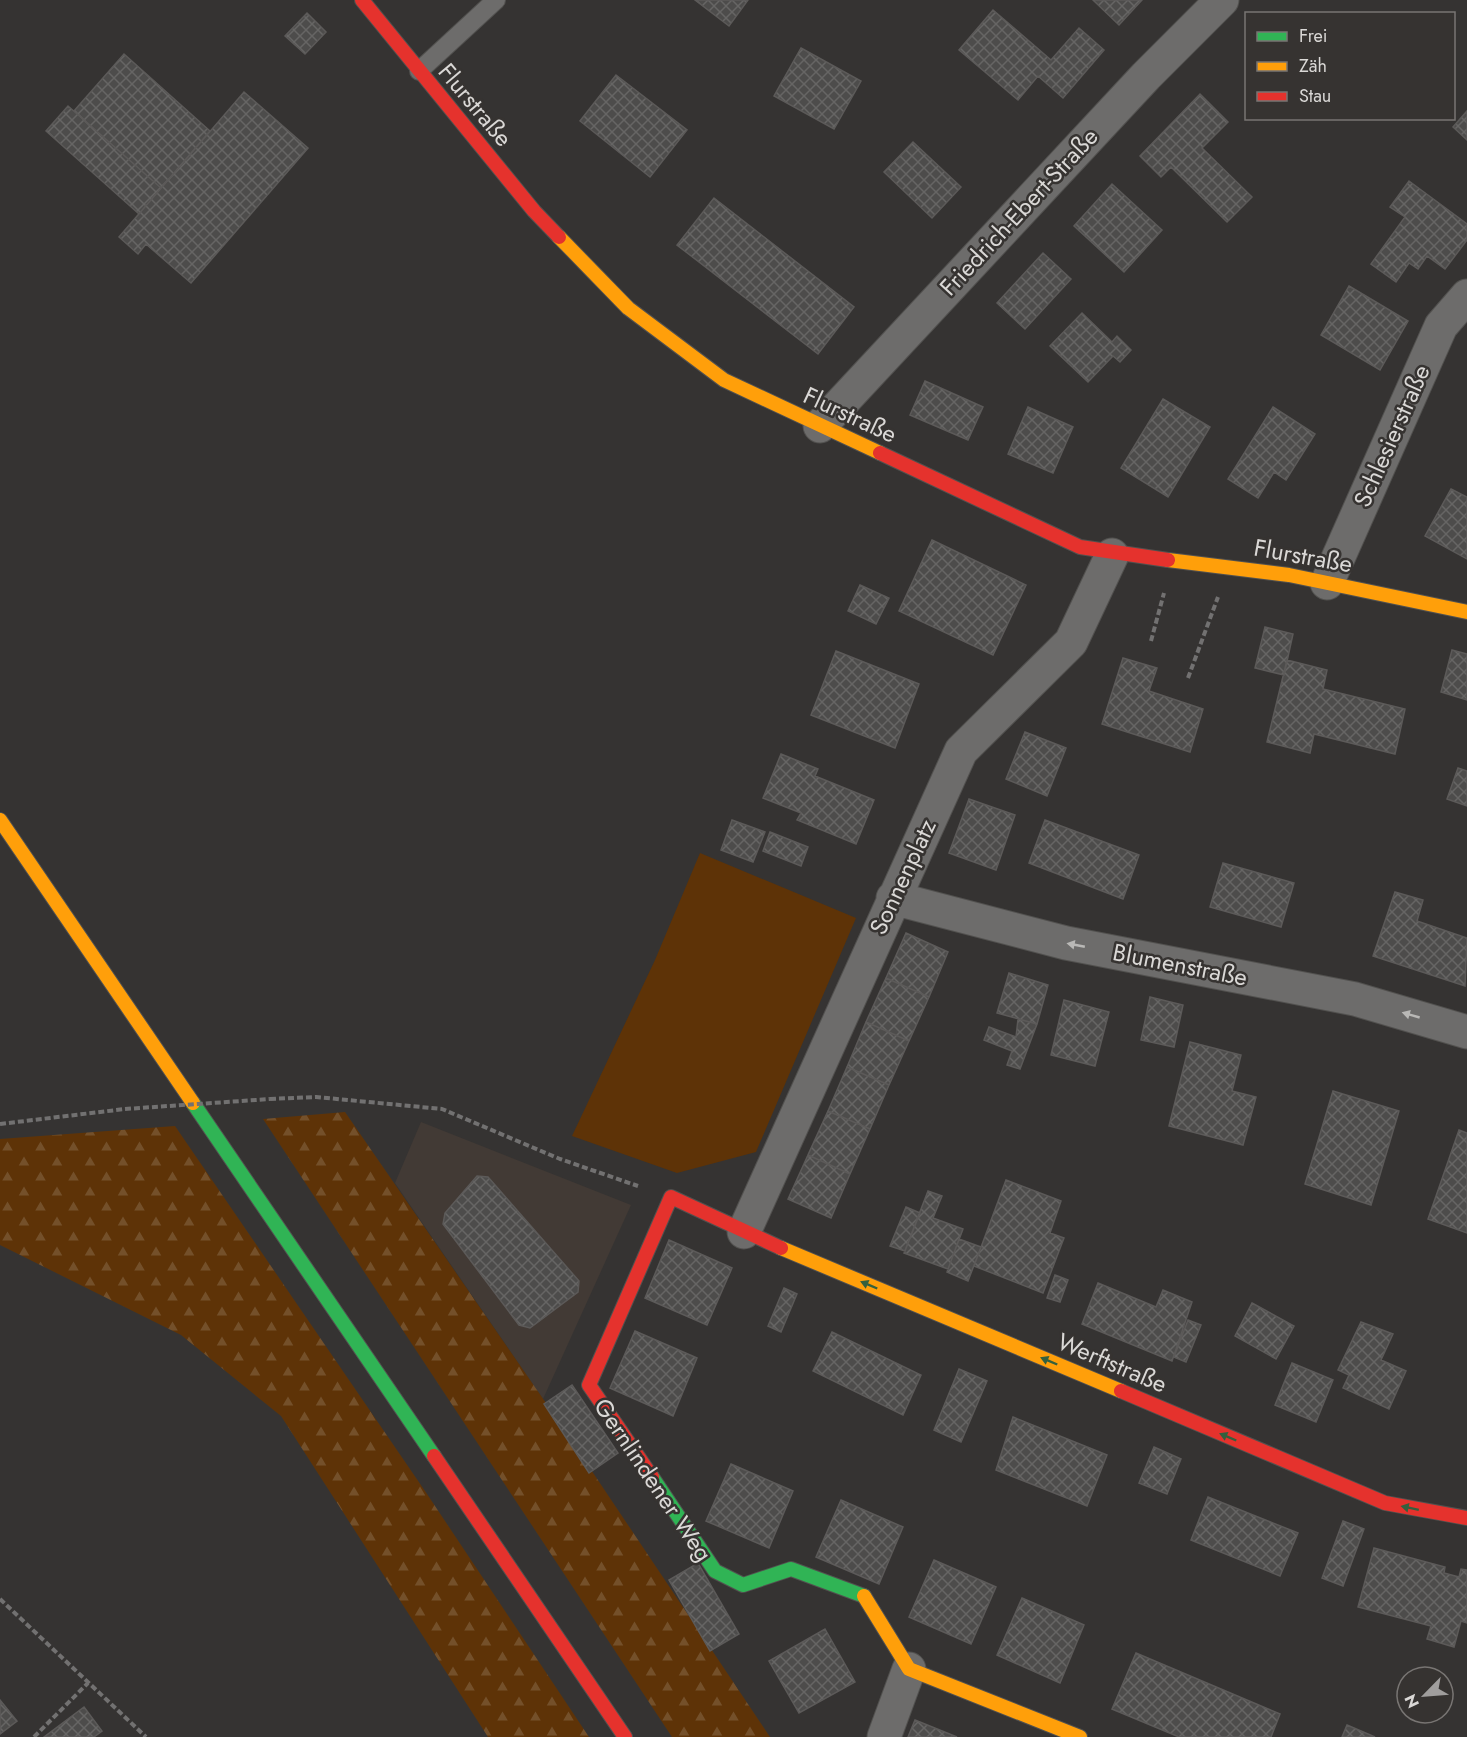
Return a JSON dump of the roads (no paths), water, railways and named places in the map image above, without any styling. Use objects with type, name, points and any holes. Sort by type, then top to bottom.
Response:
[{"type":"main road","name":"Flurstraße","points":[[362,0],[534,211],[628,308],[724,380],[1080,547],[1112,555],[1229,566],[1327,583],[1467,612]]},
{"type":"main road","points":[[0,820],[625,1737]]},
{"type":"main road","name":"Werftstraße","points":[[671,1197],[744,1233],[1385,1503],[1467,1518]]},
{"type":"main road","name":"Gernlindener Weg","points":[[671,1197],[589,1385],[715,1571],[743,1585],[791,1569],[867,1597],[909,1669]]},
{"type":"main road","points":[[909,1669],[1080,1737]]},
{"type":"street","name":"Friedrich-Ebert-Straße","points":[[820,426],[1146,76],[1222,0]]},
{"type":"street","name":"Schlesierstraße","points":[[1327,583],[1441,326],[1467,296]]},
{"type":"street","name":"Sonnenplatz","points":[[744,1233],[961,751],[1071,642],[1112,555]]},
{"type":"street","name":"Blumenstraße","points":[[893,898],[1066,943],[1355,999],[1467,1032]]},
{"type":"street","points":[[884,1737],[909,1669]]},
{"type":"lane","points":[[419,71],[496,0]]}]
